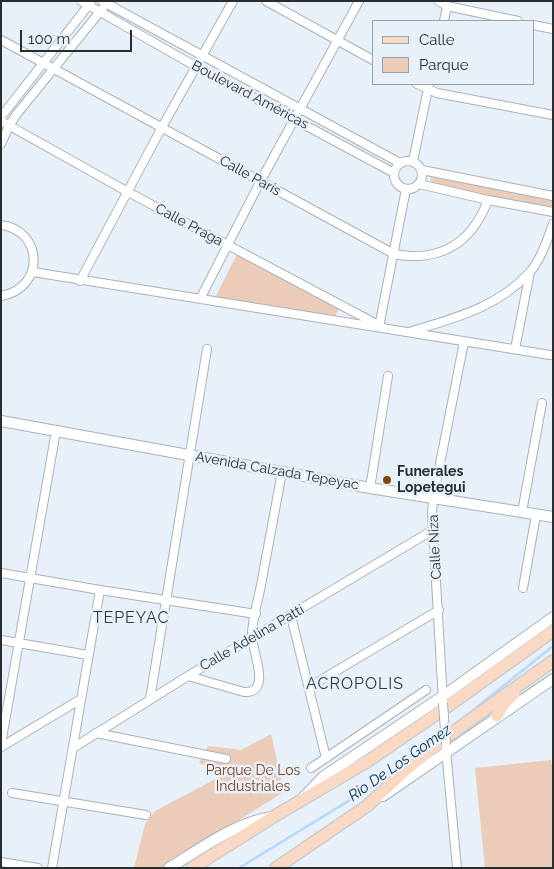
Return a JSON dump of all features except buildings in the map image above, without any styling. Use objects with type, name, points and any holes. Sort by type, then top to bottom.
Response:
[{"type":"main road","points":[[192,868],[376,755],[553,631]]},
{"type":"main road","points":[[276,868],[367,806],[407,769],[449,735],[553,661]]},
{"type":"main road","points":[[497,716],[503,705],[514,695],[553,667]]},
{"type":"street","points":[[80,281],[162,127],[233,1]]},
{"type":"street","points":[[266,1],[372,59]]},
{"type":"street","points":[[200,299],[260,182],[359,1]]},
{"type":"street","points":[[438,1],[447,6],[513,20]]},
{"type":"street","points":[[1,144],[9,126],[101,12],[106,2]]},
{"type":"street","name":"Boulevard Américas","points":[[106,2],[400,163]]},
{"type":"street","points":[[1,117],[43,64],[87,3]]},
{"type":"street","name":"Boulevard Américas","points":[[87,3],[197,67],[394,173]]},
{"type":"street","points":[[444,20],[447,6]]},
{"type":"street","points":[[534,24],[553,29]]},
{"type":"street","name":"Calle París","points":[[1,40],[394,254],[418,256],[452,248],[474,229],[484,212],[488,200]]},
{"type":"street","points":[[413,161],[428,87],[437,93],[553,115]]},
{"type":"street","name":"Calle Praga","points":[[1,122],[381,327]]},
{"type":"street","points":[[413,161],[422,170],[422,177],[419,184],[413,188],[402,188],[396,182],[394,173],[400,163],[413,161]]},
{"type":"street","points":[[422,170],[553,196]]},
{"type":"street","points":[[419,184],[488,200],[553,212]]},
{"type":"street","points":[[381,327],[406,189]]},
{"type":"street","points":[[515,349],[530,272],[545,245],[553,224]]},
{"type":"street","points":[[1,225],[14,228],[28,240],[32,253],[32,272],[29,280],[17,291],[1,296]]},
{"type":"street","points":[[32,272],[550,355]]},
{"type":"street","points":[[410,332],[471,312],[491,303],[530,272]]},
{"type":"street","name":"Calle Niza","points":[[457,868],[446,749],[433,530],[433,499],[464,342]]},
{"type":"street","points":[[150,699],[207,349]]},
{"type":"street","points":[[370,488],[388,376]]},
{"type":"street","points":[[522,512],[542,403]]},
{"type":"street","name":"Avenida Calzada Tepeyac","points":[[1,421],[433,499],[553,517]]},
{"type":"street","points":[[1,746],[56,431]]},
{"type":"street","points":[[188,676],[244,692],[255,690],[258,686],[259,670],[252,638],[282,472]]},
{"type":"street","points":[[523,588],[536,515]]},
{"type":"street","name":"Calle Adelina Patti","points":[[72,748],[188,676],[292,616],[433,530]]},
{"type":"street","points":[[1,573],[256,614]]},
{"type":"street","points":[[52,868],[100,590]]},
{"type":"street","points":[[309,686],[438,610]]},
{"type":"street","points":[[292,616],[326,758]]},
{"type":"street","points":[[300,800],[323,777],[443,699],[553,617]]},
{"type":"street","points":[[1,640],[88,655]]},
{"type":"street","points":[[367,806],[446,749],[553,679]]},
{"type":"street","points":[[311,768],[426,690]]},
{"type":"street","points":[[1,746],[81,699]]},
{"type":"street","points":[[96,733],[226,759]]},
{"type":"street","points":[[12,793],[146,815]]},
{"type":"street","points":[[169,868],[244,824],[258,819],[273,817]]},
{"type":"street","points":[[1,862],[38,868]]},
{"type":"green space","points":[[431,177],[553,199],[553,207],[430,186]]},
{"type":"green space","points":[[237,254],[339,309],[334,318],[215,298]]},
{"type":"green space","name":"Parque De Los Industriales","points":[[271,734],[284,792],[162,868],[134,868],[145,824],[155,811],[225,774],[199,763],[208,746],[241,750]]},
{"type":"green space","points":[[551,760],[553,772],[553,868],[485,868],[475,768]]},
{"type":"waterway","name":"Rio De Los Gomez","points":[[466,716],[553,646]]},
{"type":"waterway","name":"Rio De Los Gomez","points":[[239,868],[368,789],[422,750]]},
{"type":"place","name":"Funerales Lopetegui","points":[[387,480]]},
{"type":"district","name":"TEPEYAC","points":[[131,618]]},
{"type":"district","name":"ACROPOLIS","points":[[355,684]]}]
